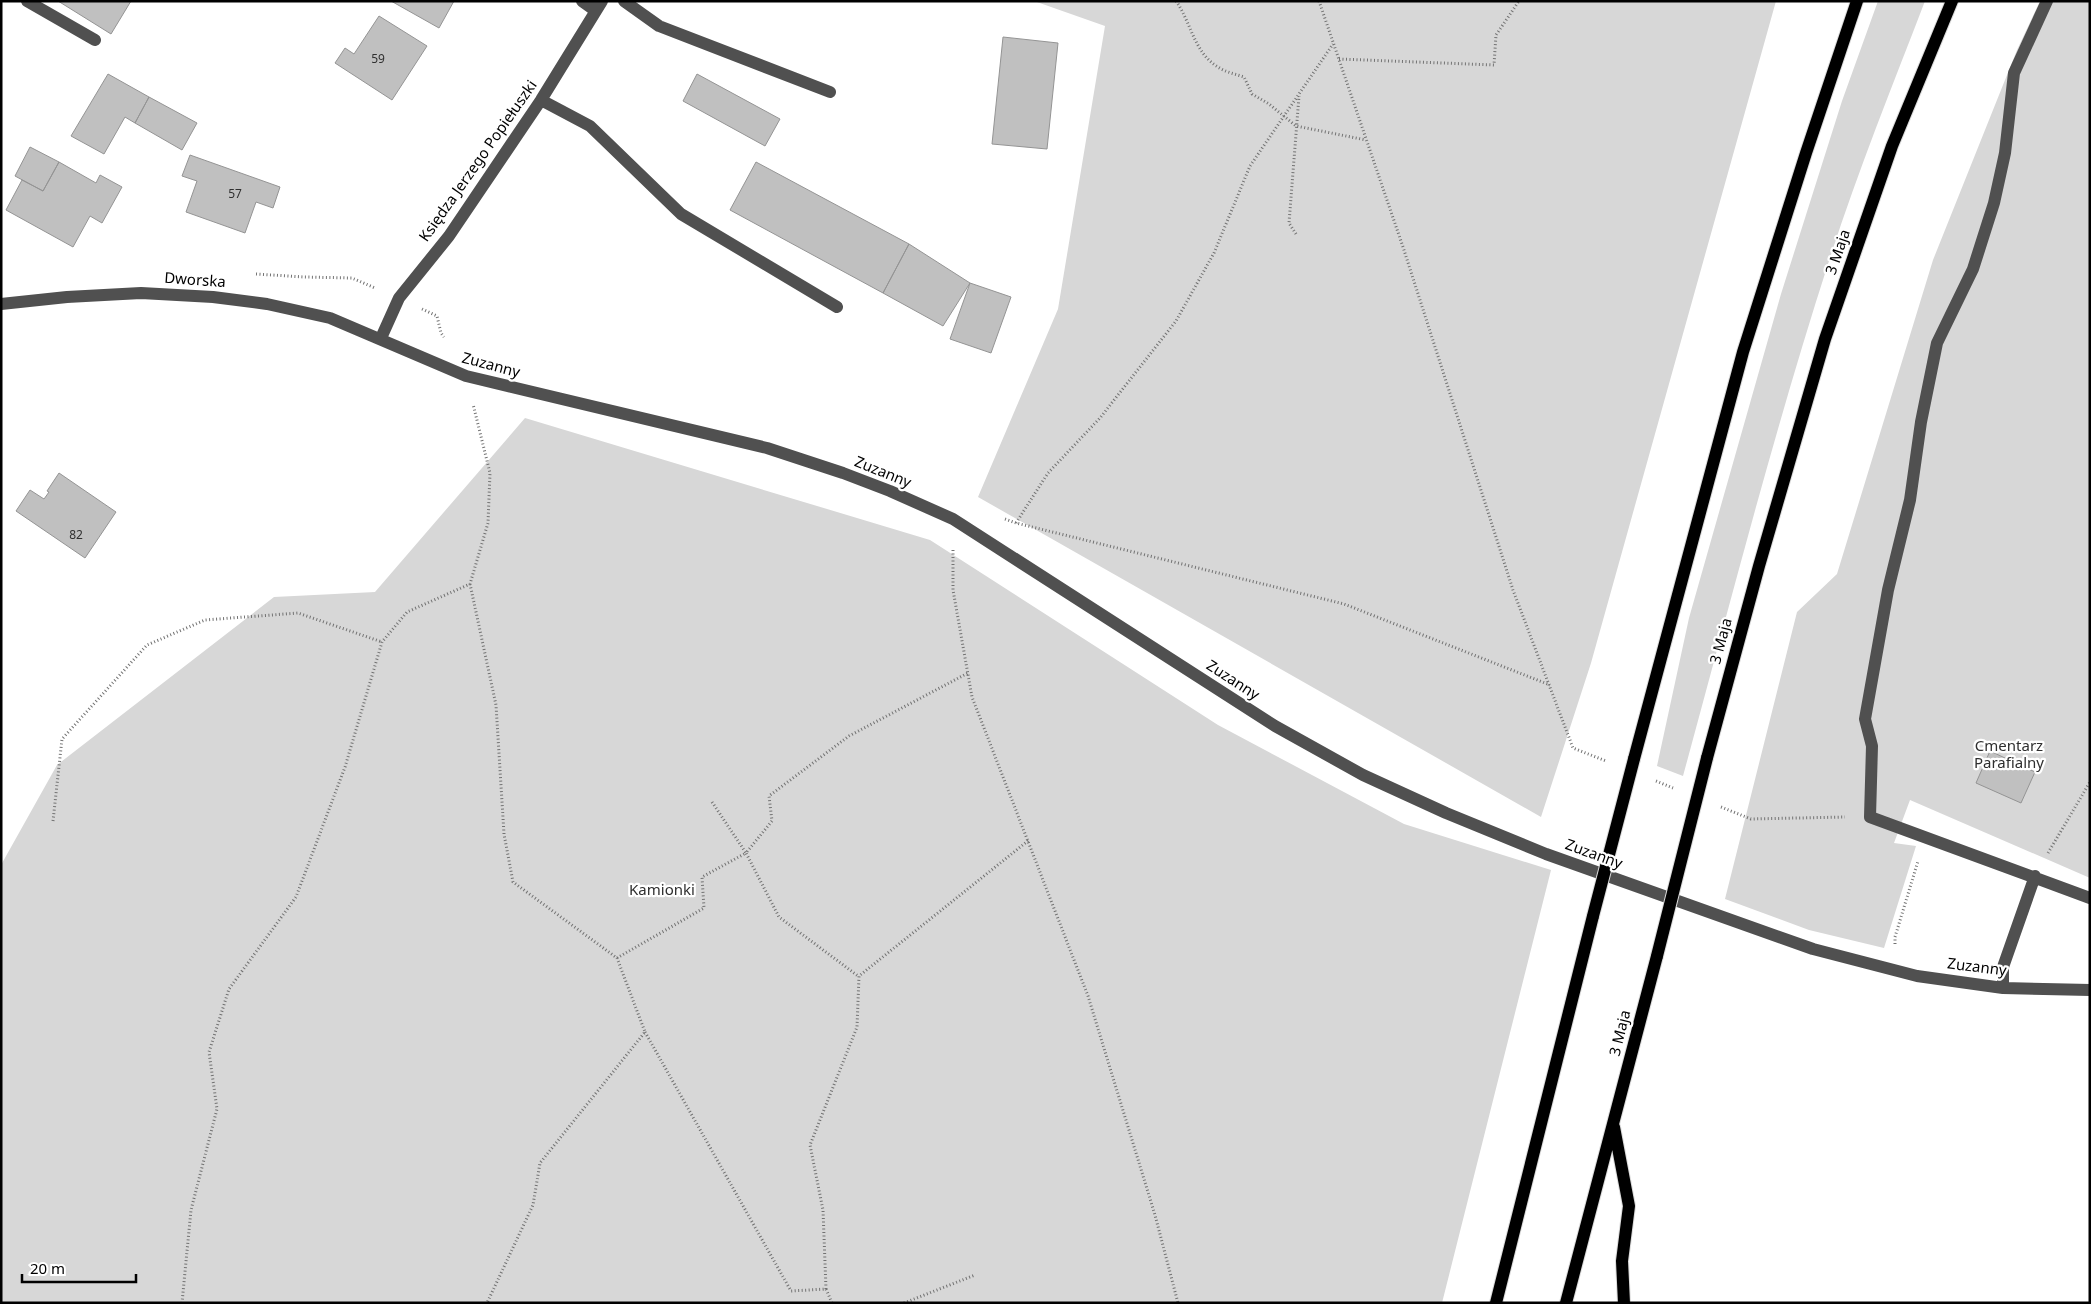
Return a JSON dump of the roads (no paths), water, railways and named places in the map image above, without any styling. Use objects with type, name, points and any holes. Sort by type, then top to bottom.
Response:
[{"type":"main road","points":[[1496,1303],[1634,759],[1743,352],[1806,153],[1857,1]]},
{"type":"main road","name":"3 Maja","points":[[1566,1303],[1614,1124],[1707,758],[1759,566],[1825,339],[1892,146],[1952,1]]},
{"type":"main road","points":[[1614,1124],[1629,1206],[1622,1261],[1624,1303]]},
{"type":"street","points":[[28,1],[95,40]]},
{"type":"street","points":[[582,1],[599,6]]},
{"type":"street","points":[[624,1],[659,26],[830,92]]},
{"type":"street","points":[[2048,1],[2014,73],[2005,154],[1994,203],[1973,268],[1937,344],[1921,422],[1910,500],[1888,590],[1865,719],[1872,746],[1870,816],[2090,898]]},
{"type":"street","name":"Księdza Jerzego Popiełuszki","points":[[381,338],[399,298],[449,236],[541,100],[599,6]]},
{"type":"street","points":[[541,100],[590,126],[681,214],[837,306]]},
{"type":"street","name":"Dworska","points":[[1,304],[68,297],[141,293],[213,297],[267,304],[330,318],[381,338]]},
{"type":"street","name":"Zuzanny","points":[[381,338],[426,360],[466,376],[767,448],[890,491],[953,520],[1275,726],[1363,775],[1446,813],[1546,854],[1813,949],[1893,970],[1917,976],[2003,988],[2090,990]]},
{"type":"street","points":[[2003,988],[2003,967],[2035,876]]},
{"type":"park label","name":"Cmentarz Parafialny","points":[[2009,754]]},
{"type":"park label","name":"Kamionki","points":[[662,890]]}]
